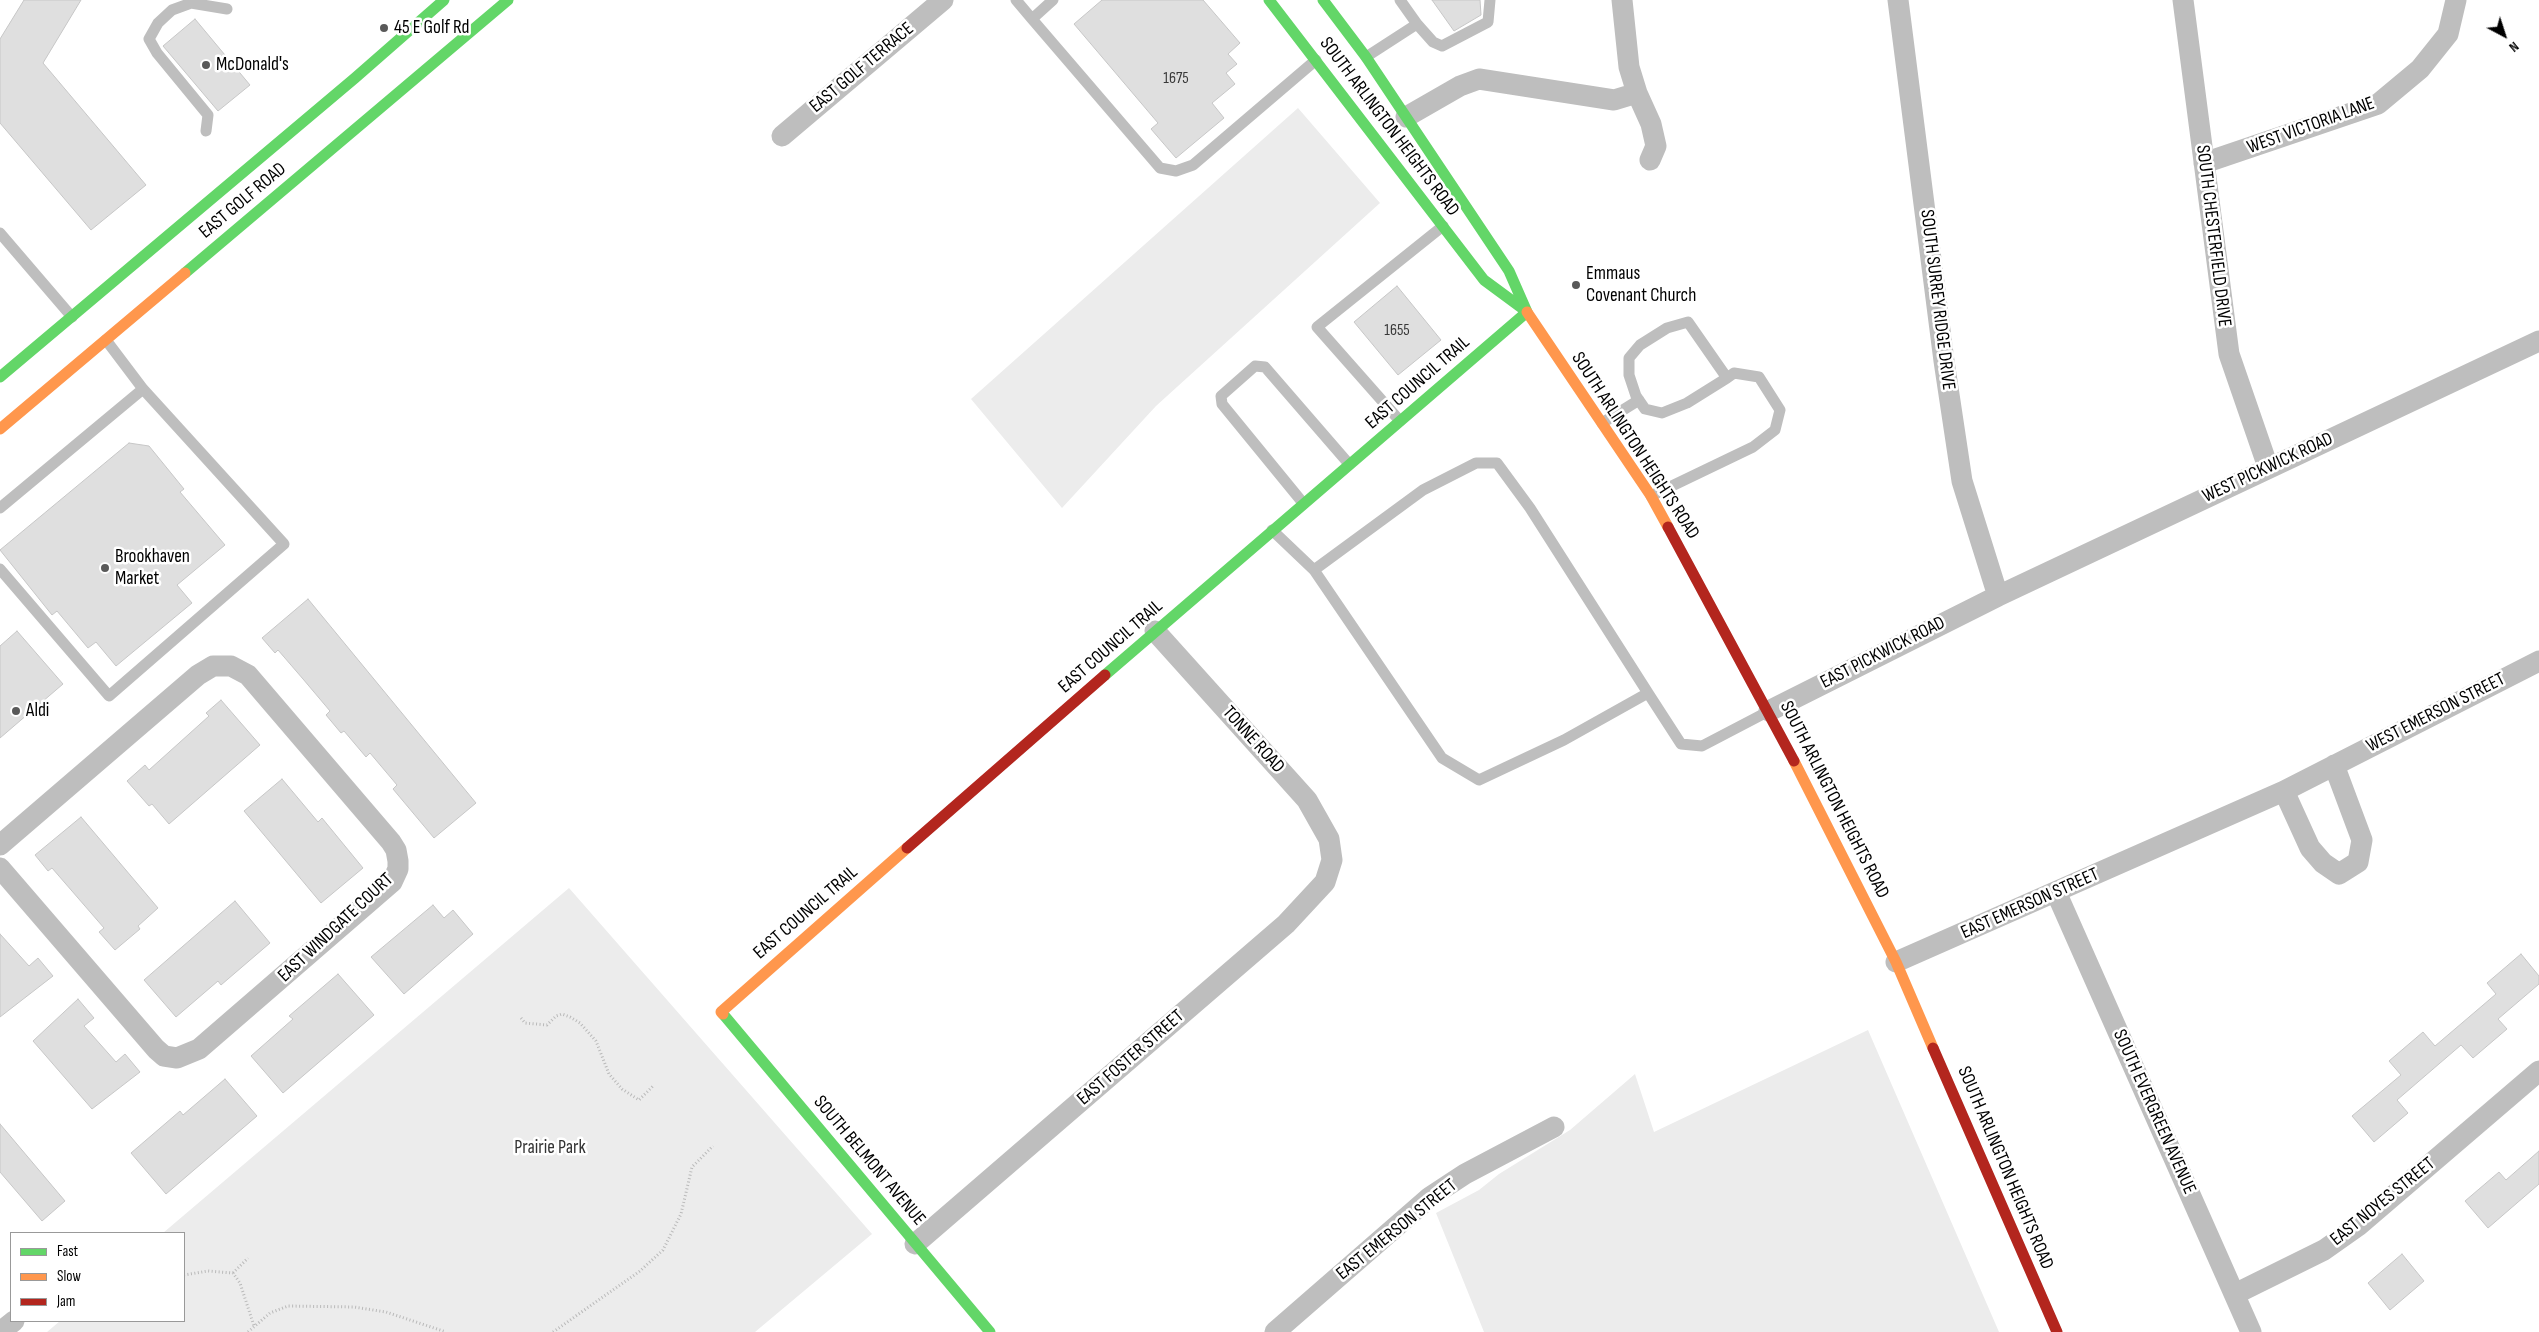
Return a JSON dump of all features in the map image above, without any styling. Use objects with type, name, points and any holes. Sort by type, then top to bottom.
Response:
[{"type":"main road","name":"EAST GOLF ROAD","points":[[0,377],[444,0]]},
{"type":"main road","name":"EAST GOLF ROAD","points":[[0,429],[508,0]]},
{"type":"main road","name":"SOUTH ARLINGTON HEIGHTS ROAD","points":[[1269,0],[1484,280],[1527,312]]},
{"type":"main road","name":"SOUTH ARLINGTON HEIGHTS ROAD","points":[[1323,0],[1366,57],[1509,271],[1527,312],[1651,496],[1769,711],[1896,962],[2057,1332]]},
{"type":"main road","name":"EAST COUNCIL TRAIL","points":[[721,1012],[1155,631],[1527,312]]},
{"type":"main road","name":"SOUTH BELMONT AVENUE","points":[[721,1012],[990,1332]]},
{"type":"street","name":"EAST GOLF TERRACE","points":[[782,136],[943,0]]},
{"type":"street","points":[[1622,0],[1630,67],[1637,94],[1651,124],[1656,146],[1650,160]]},
{"type":"street","name":"SOUTH SURREY RIDGE DRIVE","points":[[1898,0],[1944,361],[1962,481],[1998,596]]},
{"type":"street","name":"SOUTH CHESTERFIELD DRIVE","points":[[2183,0],[2229,354],[2268,467]]},
{"type":"street","name":"WEST VICTORIA LANE","points":[[2204,163],[2378,104],[2420,69],[2448,34],[2456,0]]},
{"type":"street","points":[[1406,118],[1460,86],[1479,79],[1614,100],[1637,94]]},
{"type":"street","name":"WEST PICKWICK ROAD","points":[[1998,596],[2268,467],[2539,341]]},
{"type":"street","name":"EAST PICKWICK ROAD","points":[[1769,711],[1998,596]]},
{"type":"street","name":"TONNE ROAD","points":[[1155,631],[1307,800],[1328,839],[1332,860]]},
{"type":"street","name":"WEST EMERSON STREET","points":[[2165,845],[2284,791],[2539,662]]},
{"type":"street","name":"EAST WINDGATE COURT","points":[[0,845],[198,675],[214,666],[231,666],[248,675],[391,842],[398,861],[398,869],[392,882],[200,1049],[177,1058],[164,1056],[156,1048],[0,868]]},
{"type":"street","points":[[2284,791],[2310,848],[2323,863],[2339,874],[2358,862],[2362,840],[2334,765]]},
{"type":"street","name":"EAST EMERSON STREET","points":[[1896,962],[2165,845]]},
{"type":"street","name":"EAST FOSTER STREET","points":[[915,1244],[1286,924],[1325,882],[1332,860]]},
{"type":"street","name":"SOUTH EVERGREEN AVENUE","points":[[2056,892],[2251,1332]]},
{"type":"street","name":"EAST NOYES STREET","points":[[2235,1294],[2324,1250],[2358,1226],[2539,1071]]},
{"type":"street","name":"EAST EMERSON STREET","points":[[1275,1332],[1430,1197],[1465,1174],[1554,1127]]},
{"type":"street","points":[[0,1332],[13,1322]]},
{"type":"lane","points":[[1016,0],[1160,168],[1176,171],[1193,166],[1316,60]]},
{"type":"lane","points":[[1032,19],[1053,0]]},
{"type":"lane","points":[[1400,0],[1433,42],[1442,46],[1488,22],[1490,0]]},
{"type":"lane","points":[[206,132],[208,115],[157,52],[149,39],[158,23],[172,10],[192,3],[228,9]]},
{"type":"lane","points":[[1366,57],[1417,24]]},
{"type":"lane","points":[[1400,421],[1317,327],[1443,226]]},
{"type":"lane","points":[[0,233],[72,316]]},
{"type":"lane","points":[[1651,496],[1753,447],[1775,430],[1780,410],[1759,377],[1734,373],[1727,378],[1687,403],[1662,413],[1645,409],[1639,400],[1629,375],[1629,358],[1640,345],[1666,328],[1688,322],[1727,378]]},
{"type":"lane","points":[[0,569],[108,696],[284,544],[143,389],[106,340]]},
{"type":"lane","points":[[1303,504],[1222,404],[1221,396],[1255,366],[1265,367],[1349,464]]},
{"type":"lane","points":[[0,508],[143,389]]},
{"type":"lane","points":[[1602,424],[1639,400]]},
{"type":"lane","points":[[1314,570],[1423,490],[1476,463],[1497,463],[1530,508],[1681,744],[1702,746],[1769,711]]},
{"type":"lane","points":[[1272,530],[1314,570],[1442,758],[1479,780],[1564,740],[1648,693]]},
{"type":"path","points":[[521,1018],[525,1023],[547,1025],[556,1016],[562,1014],[570,1017],[580,1023],[596,1042],[609,1074],[622,1089],[638,1100],[653,1086]]},
{"type":"path","points":[[553,1332],[640,1272],[663,1250],[681,1214],[692,1167],[713,1146]]},
{"type":"path","points":[[185,1275],[208,1271],[233,1273],[248,1258]]},
{"type":"path","points":[[233,1273],[240,1283],[254,1326]]},
{"type":"path","points":[[248,1332],[270,1313],[288,1306],[354,1307],[386,1312],[446,1332]]},
{"type":"green space","points":[[1298,108],[1380,203],[1156,406],[1062,508],[971,399]]},
{"type":"green space","name":"Prairie Park","points":[[569,888],[872,1234],[755,1332],[47,1332],[59,1322],[185,1322],[185,1232],[164,1232]]},
{"type":"green space","points":[[1868,1030],[1999,1332],[1484,1332],[1436,1213],[1479,1190],[1499,1174],[1570,1130],[1635,1074],[1654,1132]]},
{"type":"building","points":[[24,0],[81,0],[43,63],[146,185],[91,230],[0,123],[0,39]]},
{"type":"building","points":[[1102,0],[1203,0],[1240,43],[1228,54],[1237,64],[1226,73],[1235,84],[1212,103],[1224,118],[1176,158],[1151,129],[1158,123],[1074,24]]},
{"type":"building","points":[[1432,0],[1480,0],[1481,15],[1454,31]]},
{"type":"building","name":"McDonald's","points":[[195,19],[250,85],[218,111],[163,46]]},
{"type":"building","points":[[1397,286],[1441,340],[1398,375],[1354,322]]},
{"type":"building","name":"Brookhaven Market","points":[[129,443],[149,446],[184,489],[180,492],[225,545],[177,585],[192,603],[116,666],[96,642],[88,648],[57,611],[52,615],[0,550]]},
{"type":"building","points":[[308,599],[476,803],[434,838],[393,789],[397,785],[370,753],[366,757],[344,731],[341,733],[326,715],[330,711],[278,650],[275,653],[262,638]]},
{"type":"building","name":"Aldi","points":[[17,631],[63,684],[0,738],[0,646]]},
{"type":"building","points":[[221,700],[260,745],[169,824],[152,804],[149,806],[127,781],[145,765],[149,770],[209,716],[206,713]]},
{"type":"building","points":[[282,779],[318,822],[322,818],[363,868],[321,903],[244,811]]},
{"type":"building","points":[[81,817],[158,908],[138,926],[140,929],[115,950],[99,932],[104,928],[52,868],[48,871],[35,855]]},
{"type":"building","points":[[235,901],[270,943],[221,985],[218,981],[176,1017],[144,980]]},
{"type":"building","points":[[433,905],[444,918],[453,910],[473,934],[404,994],[371,957]]},
{"type":"building","points":[[0,934],[29,966],[38,958],[53,976],[0,1017]]},
{"type":"building","points":[[2521,954],[2539,976],[2539,984],[2498,1019],[2507,1029],[2473,1058],[2461,1045],[2397,1100],[2408,1113],[2374,1142],[2352,1116],[2401,1075],[2389,1061],[2423,1032],[2435,1046],[2496,994],[2487,983]]},
{"type":"building","points":[[338,974],[374,1015],[283,1093],[251,1056],[293,1019],[289,1016]]},
{"type":"building","points":[[78,999],[94,1018],[84,1026],[116,1062],[125,1054],[140,1072],[92,1109],[33,1041]]},
{"type":"building","points":[[225,1079],[257,1116],[166,1194],[131,1153],[180,1111],[183,1115]]},
{"type":"building","points":[[0,1124],[65,1201],[42,1221],[0,1172]]},
{"type":"building","points":[[2539,1151],[2539,1184],[2488,1228],[2465,1201],[2499,1172],[2506,1180]]},
{"type":"building","points":[[2402,1254],[2424,1281],[2390,1310],[2368,1283]]},
{"type":"traffic: fast","points":[[0,377],[355,78],[444,0]]},
{"type":"traffic: fast","points":[[185,273],[508,0]]},
{"type":"traffic: fast","points":[[1269,0],[1484,280],[1526,311]]},
{"type":"traffic: fast","points":[[1323,0],[1366,57],[1509,271],[1527,312]]},
{"type":"traffic: fast","points":[[1105,675],[1527,312]]},
{"type":"traffic: fast","points":[[723,1014],[990,1332]]},
{"type":"traffic: slow","points":[[0,429],[185,273]]},
{"type":"traffic: slow","points":[[1527,312],[1651,496],[1668,527]]},
{"type":"traffic: slow","points":[[1794,761],[1896,962],[1933,1048]]},
{"type":"traffic: slow","points":[[723,1014],[721,1012],[907,848]]},
{"type":"traffic: jam","points":[[1668,527],[1794,761]]},
{"type":"traffic: jam","points":[[907,848],[1105,675]]},
{"type":"traffic: jam","points":[[1933,1048],[2057,1332]]},
{"type":"place","name":"45 E Golf Rd","points":[[384,28]]},
{"type":"place","name":"McDonald's","points":[[206,65]]},
{"type":"place","name":"Emmaus Covenant Church","points":[[1576,285]]},
{"type":"place","name":"Brookhaven Market","points":[[105,568]]},
{"type":"place","name":"Aldi","points":[[16,711]]}]
